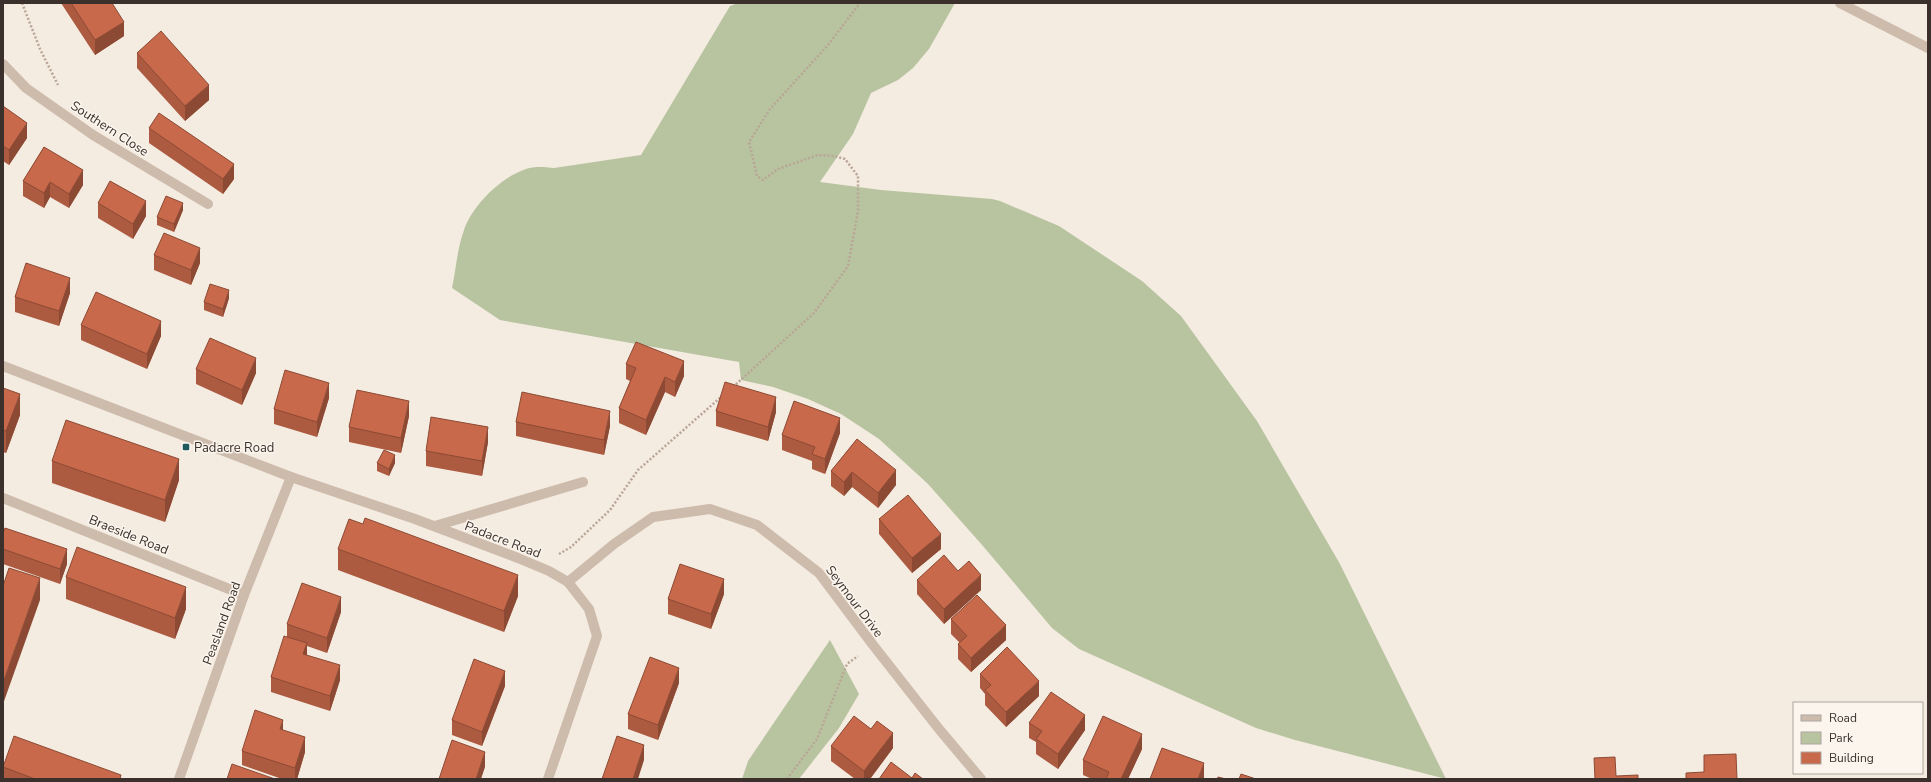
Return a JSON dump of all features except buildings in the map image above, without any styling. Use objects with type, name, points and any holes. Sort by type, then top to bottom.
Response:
[{"type":"street","points":[[1840,3],[1928,48]]},
{"type":"street","name":"Southern Close","points":[[3,64],[26,88],[93,135],[208,204]]},
{"type":"street","name":"Padacre Road","points":[[3,366],[291,477],[435,526],[549,571],[568,582],[589,609],[597,636],[548,779]]},
{"type":"street","name":"Peasland Road","points":[[179,779],[244,595],[291,477]]},
{"type":"street","points":[[435,526],[583,482]]},
{"type":"street","name":"Braeside Road","points":[[3,498],[244,595]]},
{"type":"street","name":"Seymour Drive","points":[[568,582],[614,544],[653,517],[710,509],[757,525],[819,573],[873,646],[939,730],[981,779]]},
{"type":"path","points":[[22,3],[40,49],[61,91]]},
{"type":"path","points":[[729,390],[814,313],[848,266],[858,211],[858,176],[845,159],[834,156],[818,155],[778,169],[763,180],[757,176],[749,142],[770,108],[828,45],[860,3]]},
{"type":"path","points":[[552,558],[571,547],[610,510],[638,470],[724,394]]},
{"type":"path","points":[[787,779],[818,739],[847,664],[873,646]]},
{"type":"green space","points":[[738,3],[955,3],[929,49],[913,68],[898,80],[871,93],[853,134],[820,182],[881,190],[992,199],[1000,201],[1059,226],[1142,281],[1181,316],[1257,421],[1340,564],[1446,779],[1295,740],[1256,728],[1079,649],[1052,628],[983,546],[928,484],[879,439],[841,414],[808,399],[773,387],[741,380],[739,362],[500,320],[452,288],[458,252],[468,221],[481,202],[498,185],[516,173],[529,168],[554,168],[641,155],[730,6]]},
{"type":"green space","points":[[830,640],[859,694],[839,728],[799,779],[742,779],[748,761]]},
{"type":"place","name":"Padacre Road","points":[[186,447]]}]
